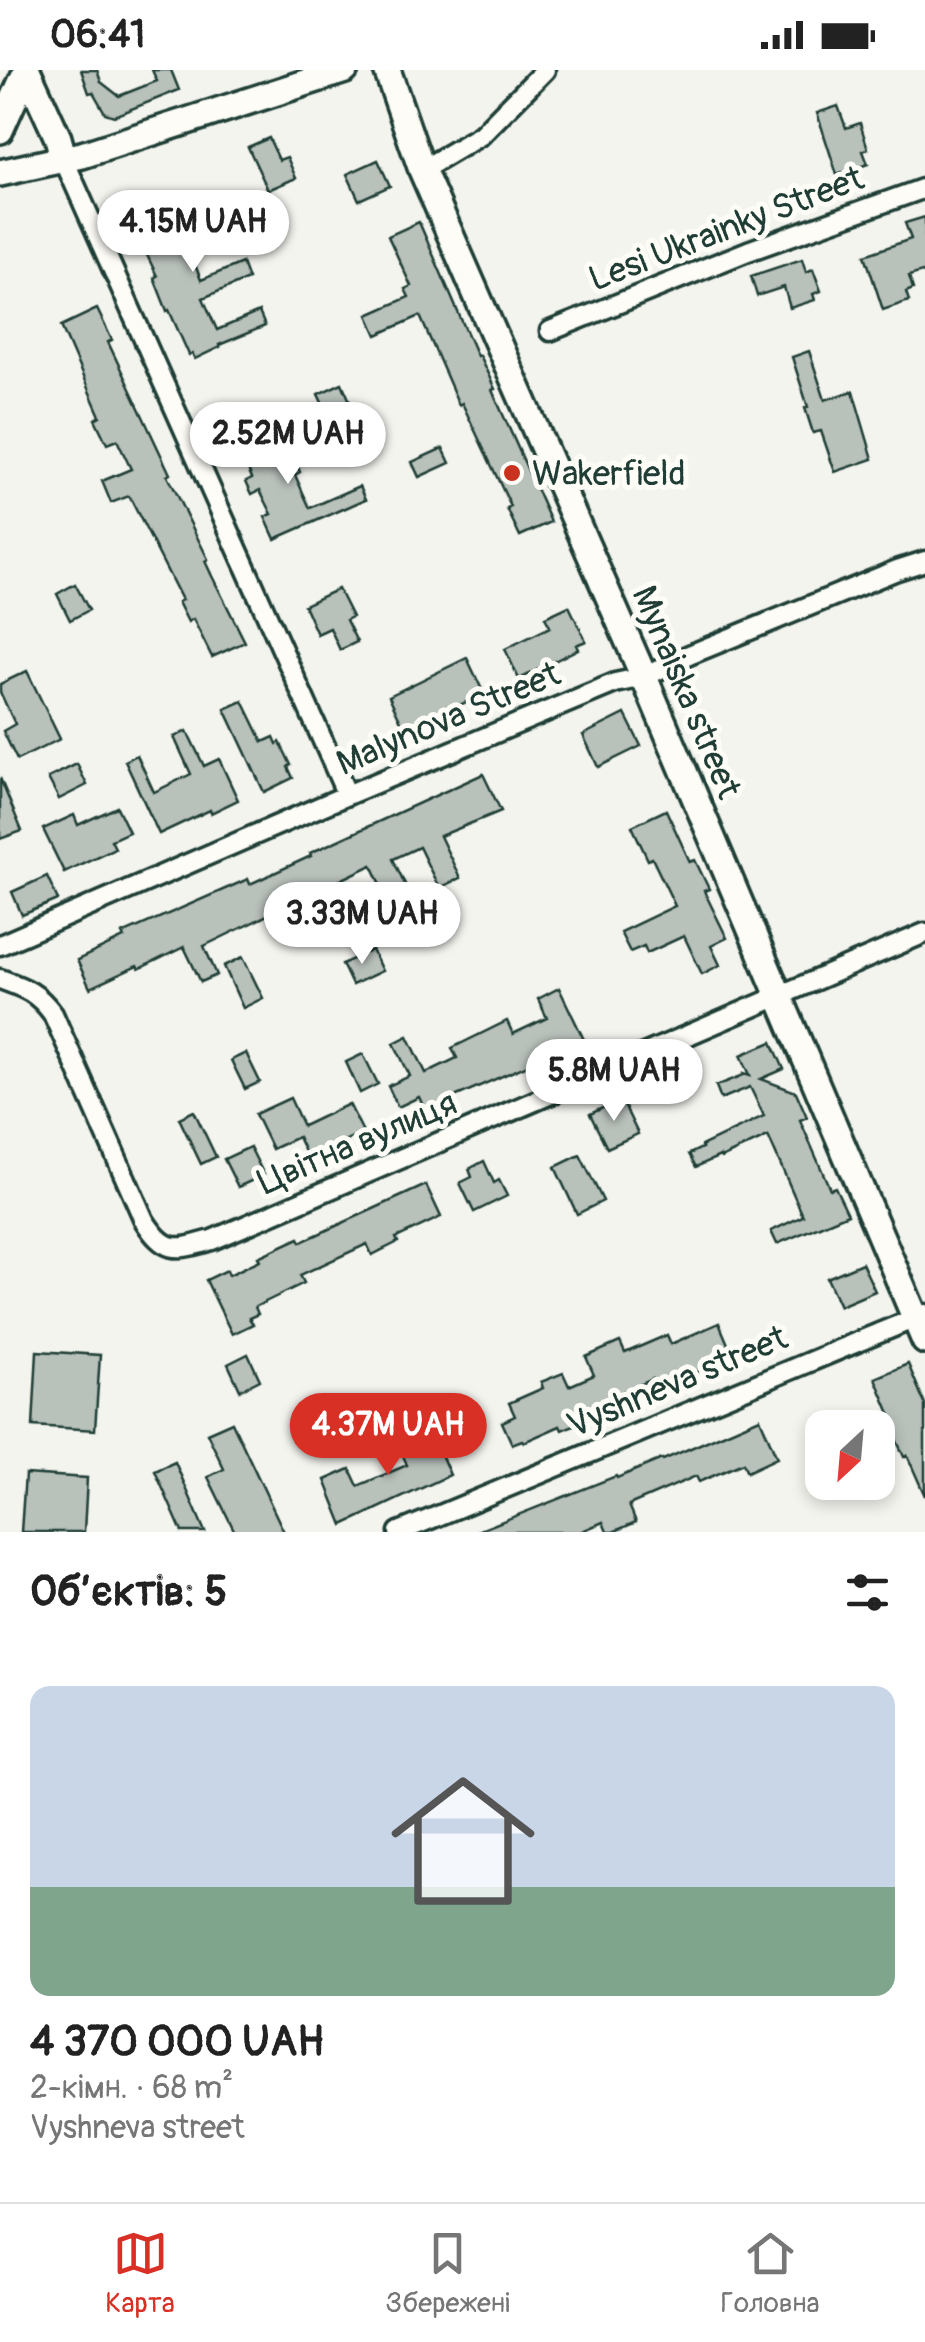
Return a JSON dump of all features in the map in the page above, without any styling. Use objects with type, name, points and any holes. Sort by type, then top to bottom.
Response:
[{"type":"street","points":[[0,130],[27,70]]},
{"type":"street","points":[[27,70],[347,795]]},
{"type":"street","points":[[0,173],[64,160],[344,70]]},
{"type":"street","name":"Mynaiska street","points":[[387,70],[422,170],[922,1324]]},
{"type":"street","points":[[422,170],[481,135],[545,70]]},
{"type":"street","name":"Lesi Ukrainky Street","points":[[550,330],[748,250],[925,188]]},
{"type":"street","name":"Malynova Street","points":[[0,944],[616,683],[644,676],[723,640],[925,561]]},
{"type":"street","name":"Цвітна вулиця","points":[[0,979],[42,998],[53,1014],[144,1220],[156,1240],[168,1247],[182,1248],[212,1240],[925,933]]},
{"type":"street","name":"Vyshneva street","points":[[398,1532],[922,1324]]},
{"type":"building","points":[[81,70],[97,70],[101,82],[119,96],[157,81],[152,70],[171,70],[179,90],[114,116],[105,113],[93,92],[89,93]]},
{"type":"building","points":[[838,106],[846,128],[860,123],[868,164],[837,175],[817,113]]},
{"type":"building","points":[[269,138],[279,160],[287,157],[296,178],[268,190],[248,147]]},
{"type":"building","points":[[378,160],[390,186],[359,200],[347,174]]},
{"type":"building","points":[[214,194],[230,232],[189,249],[201,280],[242,263],[248,279],[203,298],[217,330],[259,312],[265,326],[195,359],[189,355],[167,311],[154,278],[157,276],[136,232]]},
{"type":"building","points":[[925,217],[925,274],[909,276],[913,289],[906,292],[909,301],[883,310],[865,255],[911,239],[905,223]]},
{"type":"building","points":[[419,222],[551,522],[520,536],[507,509],[511,507],[462,403],[459,405],[420,316],[377,335],[368,315],[409,297],[405,289],[411,286],[388,236]]},
{"type":"building","points":[[802,259],[806,272],[813,269],[821,291],[813,294],[815,300],[790,308],[784,287],[757,296],[751,276]]},
{"type":"building","points":[[97,309],[112,340],[108,342],[170,474],[167,476],[245,642],[212,657],[193,619],[188,622],[178,602],[182,600],[129,496],[111,503],[102,481],[131,469],[117,440],[107,444],[95,419],[100,416],[61,326]]},
{"type":"building","points":[[809,351],[825,400],[853,391],[873,459],[835,472],[821,431],[813,433],[792,357]]},
{"type":"building","points":[[342,383],[368,442],[345,452],[318,394]]},
{"type":"building","points":[[280,426],[310,508],[360,486],[366,499],[275,539],[265,517],[272,514],[260,490],[252,494],[246,481],[252,478],[243,458],[260,450],[255,438]]},
{"type":"building","points":[[443,448],[450,463],[419,477],[412,462]]},
{"type":"building","points":[[75,584],[89,610],[70,620],[57,594]]},
{"type":"building","points":[[338,589],[352,617],[346,620],[357,642],[340,650],[330,628],[317,634],[304,605]]},
{"type":"building","points":[[569,606],[586,641],[576,645],[578,649],[519,679],[505,649],[550,627],[545,617]]},
{"type":"building","points":[[467,658],[484,694],[405,730],[389,696]]},
{"type":"building","points":[[27,671],[60,739],[17,760],[3,731],[15,724],[0,684]]},
{"type":"building","points":[[243,701],[263,742],[274,737],[291,765],[288,767],[293,778],[264,792],[225,709]]},
{"type":"building","points":[[625,714],[641,746],[598,767],[583,735]]},
{"type":"building","points":[[187,731],[204,766],[219,759],[238,800],[159,834],[125,761],[137,755],[154,792],[191,774],[174,737]]},
{"type":"building","points":[[77,764],[87,785],[59,799],[48,778]]},
{"type":"building","points":[[483,774],[501,811],[440,836],[460,878],[439,888],[419,847],[393,859],[412,899],[392,908],[372,865],[204,946],[217,975],[201,982],[184,947],[90,988],[77,960],[124,938],[122,934],[248,879],[250,884]]},
{"type":"building","points":[[0,778],[22,831],[0,839]]},
{"type":"building","points":[[117,807],[129,832],[111,840],[115,848],[64,872],[43,829],[74,815],[78,825]]},
{"type":"building","points":[[666,810],[690,862],[695,860],[709,889],[704,891],[727,938],[711,946],[720,965],[702,974],[684,936],[647,953],[644,946],[630,952],[620,932],[675,906],[632,826]]},
{"type":"building","points":[[47,876],[58,900],[22,915],[12,892]]},
{"type":"building","points":[[372,950],[382,971],[352,985],[342,964]]},
{"type":"building","points":[[243,957],[263,998],[243,1008],[224,966]]},
{"type":"building","points":[[559,988],[588,1048],[566,1058],[562,1050],[425,1110],[419,1097],[398,1107],[388,1086],[410,1076],[394,1043],[408,1036],[426,1073],[457,1058],[452,1048],[507,1021],[513,1034],[547,1018],[538,999]]},
{"type":"building","points":[[772,1042],[784,1069],[761,1079],[796,1092],[807,1117],[800,1120],[830,1189],[835,1187],[848,1214],[777,1244],[771,1231],[803,1216],[768,1136],[696,1167],[689,1154],[764,1116],[750,1087],[721,1099],[716,1086],[744,1073],[750,1075],[741,1055]]},
{"type":"building","points":[[246,1053],[260,1082],[245,1089],[231,1060]]},
{"type":"building","points":[[363,1054],[378,1084],[360,1093],[346,1062]]},
{"type":"building","points":[[290,1098],[303,1126],[349,1104],[363,1132],[323,1151],[328,1162],[313,1169],[298,1137],[272,1149],[255,1114]]},
{"type":"building","points":[[621,1099],[638,1134],[607,1148],[590,1114]]},
{"type":"building","points":[[194,1111],[216,1157],[201,1164],[179,1118]]},
{"type":"building","points":[[250,1147],[264,1175],[238,1187],[224,1159]]},
{"type":"building","points":[[580,1155],[603,1201],[577,1214],[555,1167]]},
{"type":"building","points":[[484,1161],[494,1183],[499,1180],[507,1196],[474,1212],[460,1183],[472,1177],[469,1169]]},
{"type":"building","points":[[426,1185],[441,1217],[396,1238],[398,1242],[372,1255],[367,1244],[300,1275],[304,1283],[255,1307],[258,1314],[249,1318],[253,1324],[232,1334],[206,1280],[227,1270],[229,1275],[299,1238],[301,1242]]},
{"type":"building","points":[[862,1263],[875,1291],[840,1306],[827,1278]]},
{"type":"building","points":[[719,1323],[733,1356],[657,1390],[653,1379],[621,1393],[624,1401],[596,1416],[512,1444],[502,1422],[515,1416],[509,1403],[543,1388],[541,1382],[563,1373],[569,1386],[594,1375],[586,1357],[620,1342],[625,1353],[667,1335],[671,1344]]},
{"type":"building","points":[[37,1351],[100,1355],[95,1430],[33,1426]]},
{"type":"building","points":[[248,1354],[260,1380],[240,1390],[228,1364]]},
{"type":"building","points":[[908,1364],[925,1404],[925,1496],[895,1437],[895,1410],[889,1410],[875,1378]]},
{"type":"building","points":[[400,1413],[417,1451],[436,1443],[450,1475],[343,1525],[325,1480],[350,1469],[358,1486],[407,1465],[387,1419]]},
{"type":"building","points":[[760,1418],[777,1458],[747,1472],[743,1463],[699,1482],[696,1476],[629,1505],[636,1522],[613,1532],[607,1532],[603,1522],[580,1532],[475,1532],[663,1460]]},
{"type":"building","points":[[232,1422],[284,1532],[235,1532],[208,1477],[224,1469],[207,1433]]},
{"type":"building","points":[[175,1462],[205,1532],[182,1532],[155,1471]]},
{"type":"building","points":[[25,1474],[87,1478],[84,1532],[21,1532]]},
{"type":"place","name":"Wakerfield","points":[[512,473]]}]
